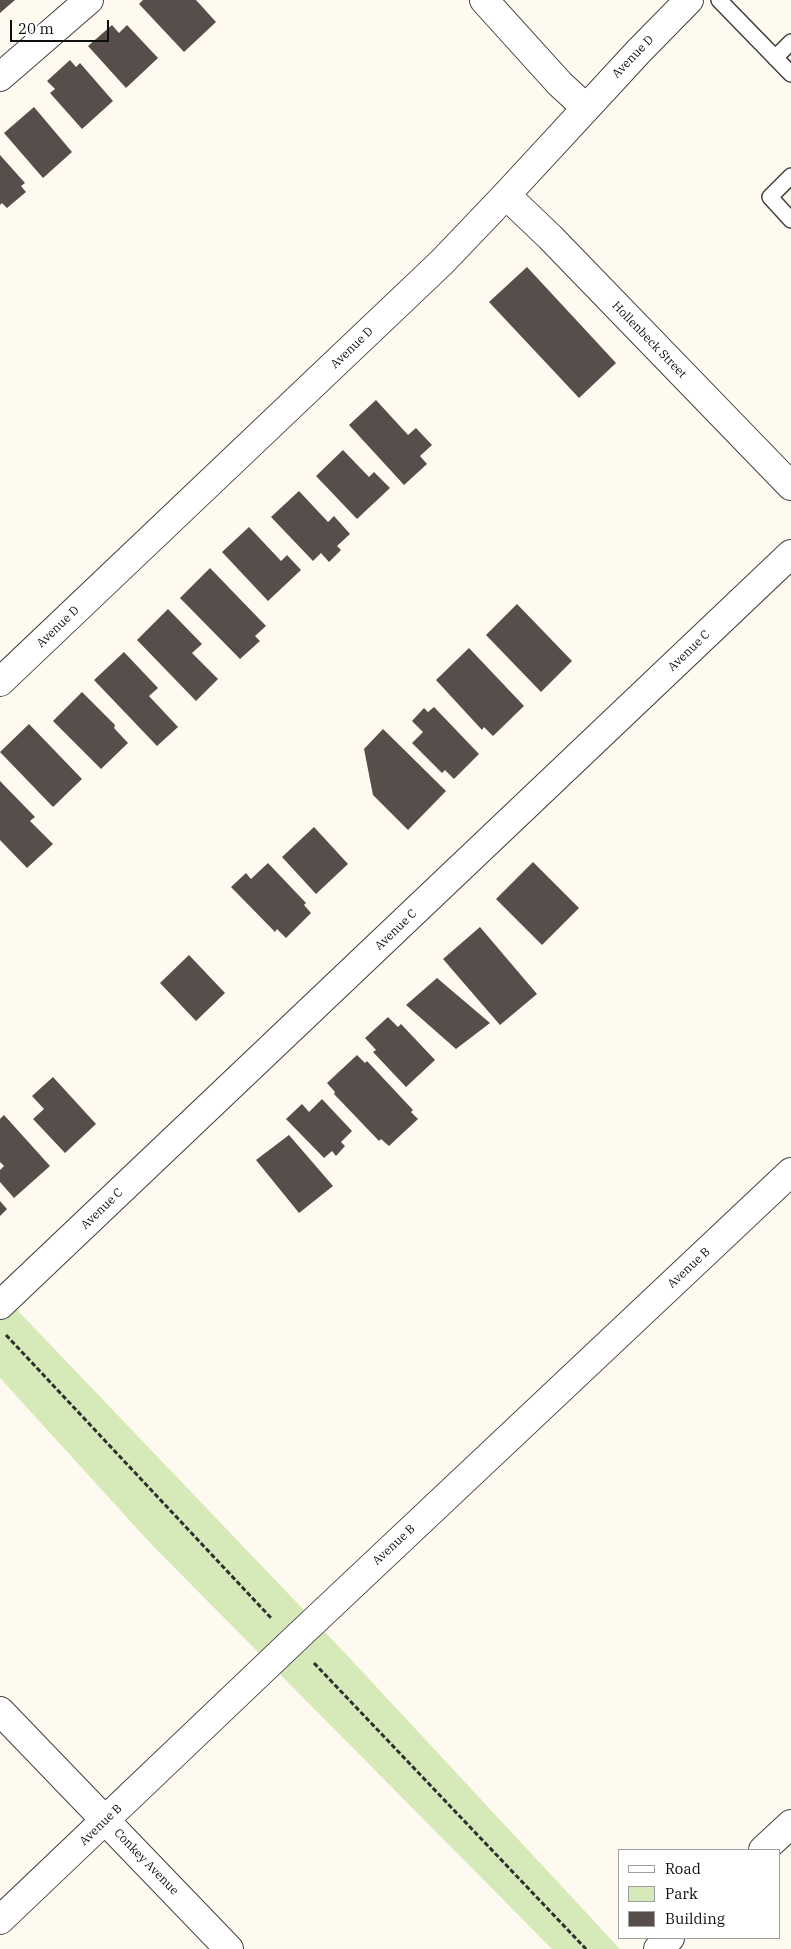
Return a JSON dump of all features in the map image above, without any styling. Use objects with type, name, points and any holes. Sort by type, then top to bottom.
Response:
[{"type":"street","points":[[0,77],[89,0]]},
{"type":"street","points":[[484,0],[560,84],[586,108]]},
{"type":"street","name":"Avenue D","points":[[0,682],[442,262],[689,0]]},
{"type":"street","name":"Hollenbeck Street","points":[[506,195],[550,237],[791,486]]},
{"type":"street","name":"Avenue C","points":[[0,1305],[791,554]]},
{"type":"street","name":"Avenue B","points":[[0,1920],[300,1634],[791,1172]]},
{"type":"street","name":"Conkey Avenue","points":[[0,1711],[230,1949]]},
{"type":"street","points":[[764,1849],[791,1824]]},
{"type":"street","points":[[658,1949],[669,1939]]},
{"type":"lane","points":[[719,0],[791,74]]},
{"type":"lane","points":[[775,58],[791,42]]},
{"type":"lane","points":[[791,176],[770,197],[791,220]]},
{"type":"green space","points":[[0,1292],[344,1652],[620,1949],[552,1949],[151,1544],[0,1378]]},
{"type":"building","points":[[0,0],[15,0],[0,13]]},
{"type":"building","points":[[143,0],[196,0],[216,22],[184,52],[139,4]]},
{"type":"building","points":[[112,25],[119,33],[127,25],[158,58],[126,88],[88,46]]},
{"type":"building","points":[[70,60],[76,67],[80,63],[113,101],[82,129],[50,93],[55,89],[47,81]]},
{"type":"building","points":[[34,107],[72,152],[43,178],[4,133]]},
{"type":"building","points":[[0,155],[25,183],[21,186],[26,192],[7,208],[2,203],[0,205]]},
{"type":"building","points":[[527,267],[616,363],[579,398],[489,302]]},
{"type":"building","points":[[376,400],[408,435],[416,428],[432,445],[420,456],[427,464],[404,485],[349,425]]},
{"type":"building","points":[[343,450],[369,477],[374,472],[390,488],[357,519],[316,476]]},
{"type":"building","points":[[299,491],[328,522],[334,516],[350,534],[337,546],[341,550],[329,562],[321,553],[313,561],[271,517]]},
{"type":"building","points":[[249,527],[281,561],[287,555],[301,570],[268,601],[222,552]]},
{"type":"building","points":[[210,568],[266,626],[255,636],[260,641],[240,659],[180,598]]},
{"type":"building","points":[[517,604],[572,661],[541,692],[486,635]]},
{"type":"building","points":[[168,609],[202,644],[192,653],[218,679],[196,701],[137,640]]},
{"type":"building","points":[[469,648],[524,706],[493,736],[484,727],[482,730],[436,680]]},
{"type":"building","points":[[124,652],[158,688],[149,696],[178,727],[157,746],[94,680]]},
{"type":"building","points":[[82,692],[115,725],[114,728],[128,743],[101,769],[53,721]]},
{"type":"building","points":[[434,707],[479,754],[454,779],[445,770],[442,773],[412,743],[423,732],[412,721],[424,708],[428,712]]},
{"type":"building","points":[[29,724],[82,779],[53,807],[0,752]]},
{"type":"building","points":[[383,729],[446,791],[408,830],[373,795],[364,749]]},
{"type":"building","points":[[0,781],[35,817],[30,821],[53,844],[27,868],[0,840]]},
{"type":"building","points":[[314,827],[348,864],[316,894],[282,857]]},
{"type":"building","points":[[533,862],[579,908],[542,945],[496,899]]},
{"type":"building","points":[[268,863],[306,903],[304,905],[311,913],[286,938],[277,929],[275,932],[231,887],[246,873],[251,879]]},
{"type":"building","points":[[480,927],[537,994],[500,1025],[443,959]]},
{"type":"building","points":[[189,955],[225,993],[196,1021],[160,983]]},
{"type":"building","points":[[437,978],[490,1023],[456,1049],[406,1005]]},
{"type":"building","points":[[388,1017],[398,1027],[401,1024],[435,1060],[406,1087],[373,1052],[376,1050],[365,1038]]},
{"type":"building","points":[[357,1055],[365,1063],[367,1061],[413,1110],[411,1112],[418,1119],[389,1146],[381,1139],[379,1141],[334,1094],[335,1092],[327,1083]]},
{"type":"building","points":[[53,1077],[96,1124],[65,1153],[33,1119],[44,1109],[32,1096]]},
{"type":"building","points":[[322,1099],[352,1131],[341,1142],[345,1146],[336,1156],[332,1151],[324,1158],[286,1119],[302,1104],[309,1112]]},
{"type":"building","points":[[4,1115],[50,1166],[14,1198],[0,1182],[0,1170],[4,1166],[0,1162],[0,1119]]},
{"type":"building","points":[[289,1135],[333,1186],[299,1213],[256,1160]]},
{"type":"building","points":[[0,1201],[7,1209],[0,1216]]}]
